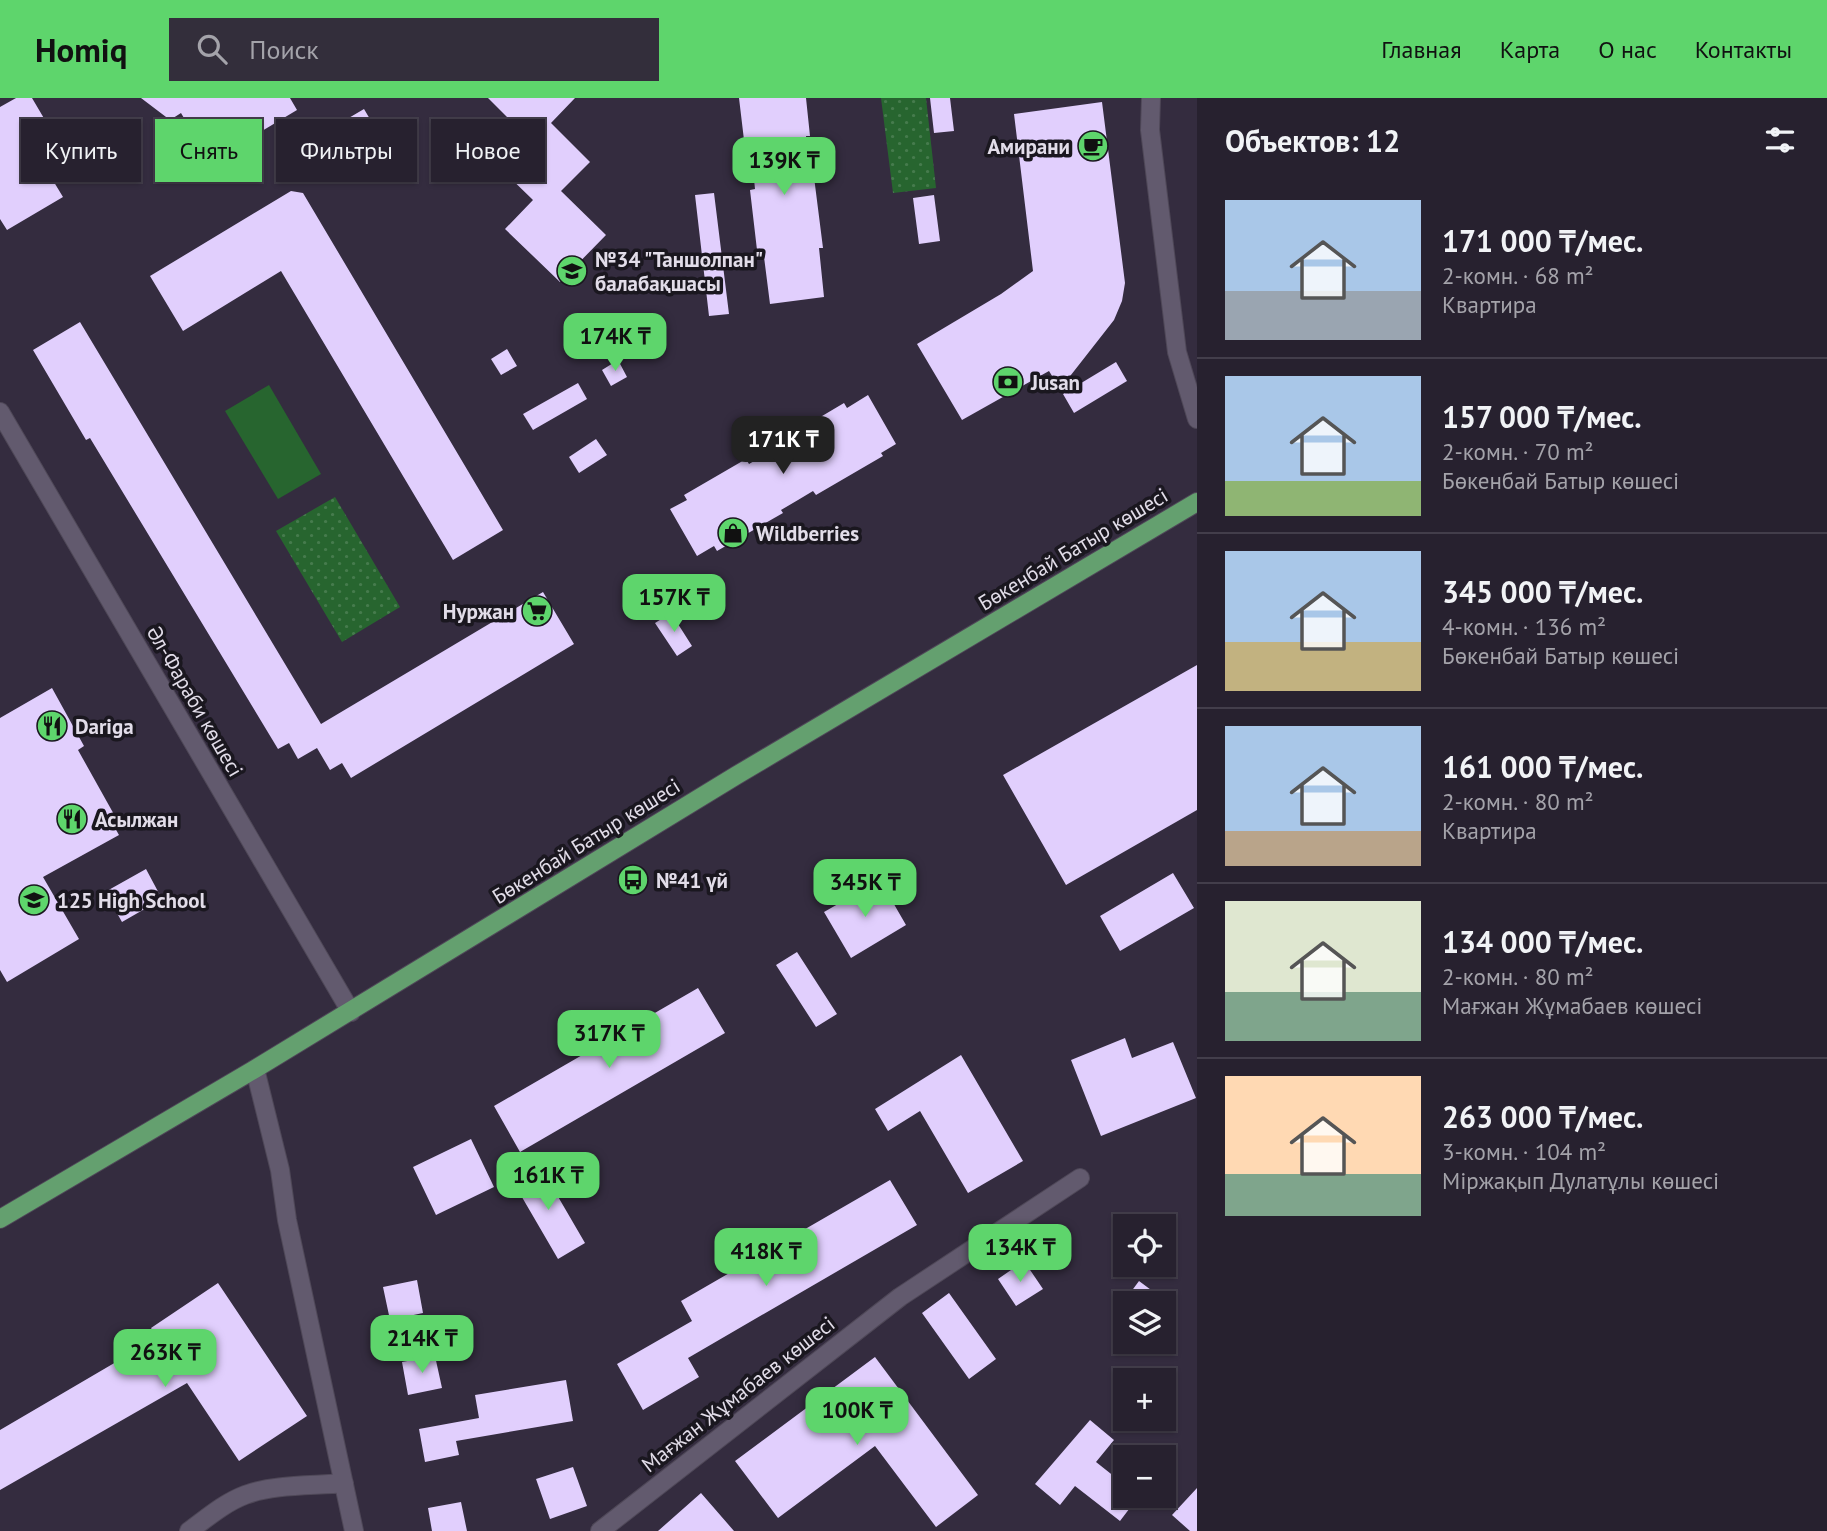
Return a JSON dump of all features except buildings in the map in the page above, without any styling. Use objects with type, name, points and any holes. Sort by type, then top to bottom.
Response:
[{"type":"main road","name":"Бөкенбай Батыр көшесі","points":[[0,1219],[256,1069],[777,751],[1197,502]]},
{"type":"street","points":[[1151,98],[1150,130],[1177,352],[1197,419]]},
{"type":"street","name":"Әл-Фараби көшесі","points":[[0,412],[351,1012]]},
{"type":"street","points":[[256,1069],[280,1170],[287,1220],[354,1531]]},
{"type":"street","name":"Мағжан Жұмабаев көшесі","points":[[600,1531],[900,1297],[1080,1178]]},
{"type":"street","points":[[189,1531],[227,1503],[246,1494],[344,1483]]},
{"type":"green space","points":[[881,98],[926,98],[936,188],[893,193]]},
{"type":"green space","points":[[269,385],[321,474],[278,499],[225,411]]},
{"type":"green space","points":[[335,497],[400,607],[342,642],[276,531]]},
{"type":"place","name":"Амирани","points":[[1093,146]]},
{"type":"place","name":"№34 \"Таншолпан\" балабақшасы","points":[[572,271]]},
{"type":"place","name":"Jusan","points":[[1008,382]]},
{"type":"place","name":"Wildberries","points":[[733,533]]},
{"type":"place","name":"Нуржан","points":[[537,611]]},
{"type":"place","name":"Dariga","points":[[52,726]]},
{"type":"place","name":"Асылжан","points":[[72,819]]},
{"type":"place","name":"№41 үй","points":[[633,880]]},
{"type":"place","name":"125 High School","points":[[34,900]]}]
